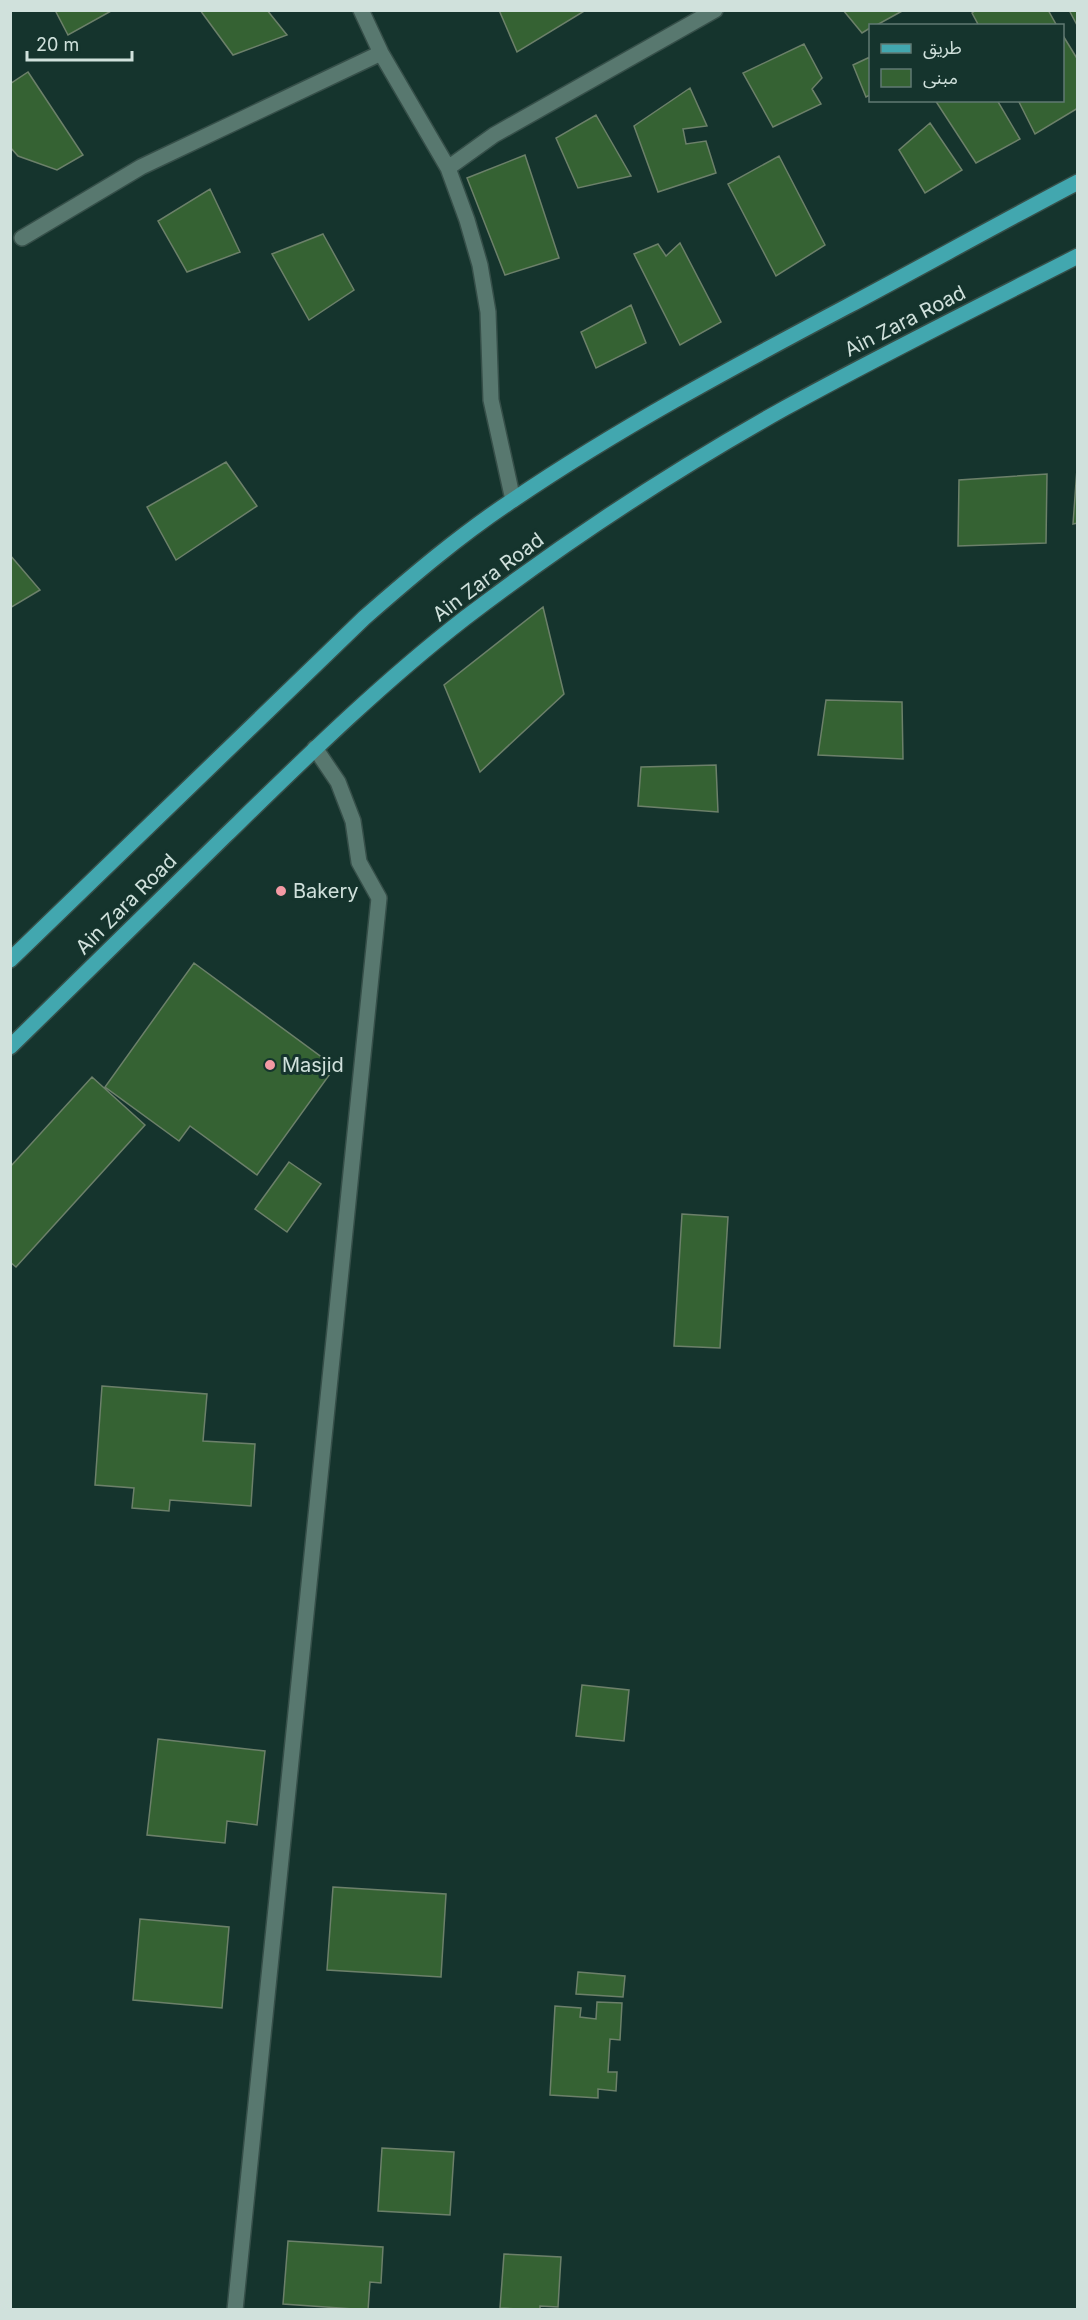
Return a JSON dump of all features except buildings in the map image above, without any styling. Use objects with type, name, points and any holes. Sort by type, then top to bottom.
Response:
[{"type":"main road","name":"Ain Zara Road","points":[[12,954],[364,618],[416,572],[513,500],[708,381],[1077,182]]},
{"type":"main road","name":"Ain Zara Road","points":[[10,1047],[315,748],[393,677],[542,561],[620,508],[782,410],[1077,256]]},
{"type":"street","points":[[361,10],[381,53],[448,168],[467,220],[480,265],[488,312],[491,400],[513,500]]},
{"type":"street","points":[[448,168],[494,135],[715,10]]},
{"type":"street","points":[[22,238],[141,167],[381,53]]},
{"type":"street","points":[[235,2310],[379,898],[359,862],[352,821],[338,782],[315,748]]},
{"type":"place","name":"Bakery","points":[[281,891]]},
{"type":"place","name":"Masjid","points":[[270,1065]]}]
